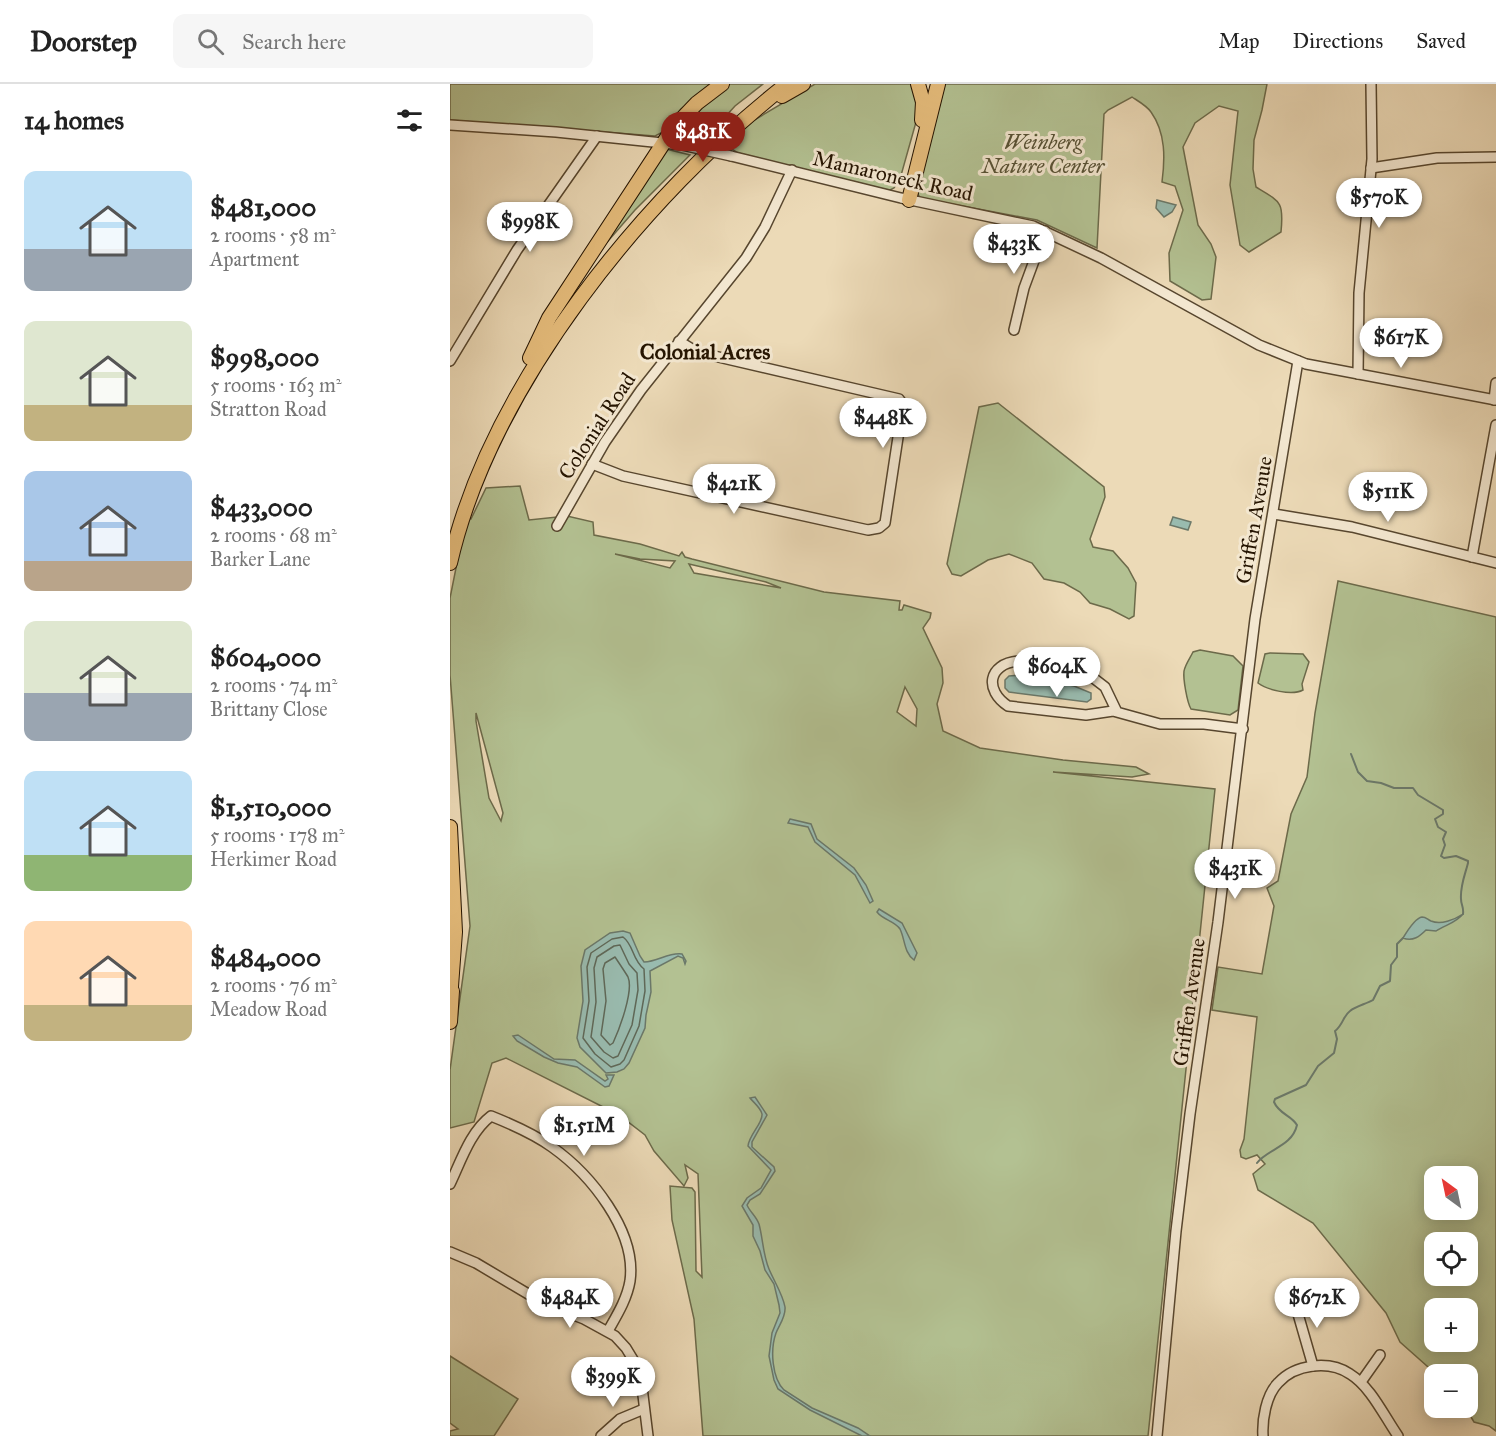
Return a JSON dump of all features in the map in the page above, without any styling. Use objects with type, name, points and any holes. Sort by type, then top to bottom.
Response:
[{"type":"highway","points":[[450,531],[465,487],[485,441],[549,318],[685,114],[722,84]]},
{"type":"highway","points":[[530,358],[586,277],[638,215],[713,137],[772,84]]},
{"type":"highway","points":[[450,563],[466,508],[484,462],[517,397],[556,333],[631,236],[698,164],[787,84]]},
{"type":"highway","points":[[747,118],[803,84]]},
{"type":"highway","points":[[905,199],[923,113],[923,102],[918,84]]},
{"type":"highway","points":[[905,199],[938,84]]},
{"type":"highway","points":[[450,827],[454,883],[450,1022]]},
{"type":"highway","points":[[450,1000],[453,969]]},
{"type":"street","points":[[1358,374],[1359,293],[1371,168],[1371,84]]},
{"type":"street","name":"Mamaroneck Road","points":[[450,125],[665,142],[792,170],[905,199],[1015,221],[1045,231],[1101,258],[1259,345],[1299,361],[1495,400]]},
{"type":"street","points":[[450,361],[517,250],[597,136]]},
{"type":"street","points":[[1371,168],[1437,158],[1496,157]]},
{"type":"street","name":"Colonial Road","points":[[557,526],[592,464],[641,390],[746,258],[765,227],[792,170]]},
{"type":"street","points":[[1014,330],[1024,288],[1045,231]]},
{"type":"street","points":[[592,464],[623,476],[868,530],[879,528],[887,518],[902,404],[899,399],[864,389],[697,352],[679,341]]},
{"type":"street","name":"Griffen Avenue","points":[[1157,1436],[1177,1220],[1243,729],[1255,619],[1299,361]]},
{"type":"street","points":[[1495,400],[1496,383]]},
{"type":"street","points":[[1472,556],[1496,424]]},
{"type":"street","points":[[1274,514],[1352,527],[1496,563]]},
{"type":"street","points":[[1117,712],[1105,687],[1092,677],[1018,661],[1007,662],[999,667],[993,676],[994,693],[1008,706],[1086,715],[1117,712],[1160,724],[1204,724],[1243,729]]},
{"type":"street","points":[[450,1184],[466,1149],[480,1126],[491,1116],[542,1140],[568,1160],[605,1201],[619,1226],[630,1259],[630,1280],[627,1292],[608,1331]]},
{"type":"street","points":[[450,1252],[476,1263],[545,1304],[608,1331],[626,1348],[640,1371],[648,1436]]},
{"type":"street","points":[[1294,1300],[1313,1366]]},
{"type":"street","points":[[1361,1382],[1380,1355]]},
{"type":"street","points":[[1263,1436],[1267,1407],[1271,1393],[1278,1382],[1297,1370],[1313,1366],[1338,1368],[1361,1382],[1398,1436]]},
{"type":"street","points":[[601,1436],[620,1419],[644,1409]]},
{"type":"green space","points":[[450,84],[713,84],[681,109],[665,131],[655,136],[450,120]]},
{"type":"green space","points":[[729,84],[763,84],[735,106],[703,141],[683,140],[680,128],[707,99]]},
{"type":"green space","points":[[815,84],[913,84],[918,95],[918,115],[900,179],[894,188],[888,191],[738,153],[724,147],[751,122]]},
{"type":"green space","name":"Weinberg Nature Center","points":[[941,84],[1267,84],[1254,140],[1253,169],[1256,187],[1279,204],[1282,214],[1281,232],[1249,252],[1240,245],[1230,185],[1238,111],[1219,106],[1195,123],[1183,147],[1198,225],[1211,244],[1216,257],[1211,299],[1202,300],[1170,281],[1169,253],[1183,210],[1175,186],[1162,182],[1163,146],[1156,120],[1147,108],[1132,97],[1104,114],[1097,248],[1037,220],[920,198],[917,192]]},
{"type":"green space","points":[[666,149],[690,155],[635,210],[602,248]]},
{"type":"green space","points":[[998,403],[1104,487],[1105,497],[1090,539],[1093,547],[1113,551],[1128,568],[1136,583],[1134,616],[1129,619],[1110,609],[1090,603],[1080,592],[1064,583],[1044,579],[1032,563],[1009,554],[988,560],[961,576],[952,574],[947,564],[979,407]]},
{"type":"green space","points":[[520,486],[529,520],[567,516],[593,522],[594,535],[640,544],[679,556],[682,552],[685,557],[692,559],[824,592],[900,601],[899,610],[902,610],[904,605],[931,613],[923,628],[942,668],[943,683],[937,704],[943,731],[980,748],[1063,760],[1136,767],[1149,774],[1132,777],[1053,772],[1215,789],[1148,1436],[703,1436],[694,1319],[672,1220],[670,1186],[692,1188],[695,1192],[696,1271],[702,1277],[698,1174],[685,1165],[688,1178],[684,1186],[654,1151],[645,1135],[619,1115],[506,1058],[492,1063],[474,1122],[450,1128],[450,1070],[470,926],[450,675],[450,598],[466,518],[471,519],[486,488]],"holes":[[[615,554],[640,559],[675,561],[670,568]],[[689,564],[766,582],[781,588],[694,573]],[[905,687],[917,709],[916,726],[897,712]],[[476,713],[503,813],[501,821],[489,798]]]},
{"type":"green space","points":[[1338,581],[1496,617],[1496,1431],[1489,1426],[1474,1422],[1472,1418],[1478,1418],[1478,1364],[1425,1364],[1400,1342],[1386,1313],[1313,1223],[1258,1190],[1253,1174],[1265,1164],[1257,1155],[1246,1159],[1241,1157],[1257,1017],[1212,1010],[1218,967],[1262,974],[1274,906],[1267,888],[1278,881],[1291,814],[1307,777],[1315,713]]},
{"type":"green space","points":[[1200,650],[1233,656],[1243,666],[1238,710],[1230,715],[1191,709],[1184,671],[1193,652]]},
{"type":"green space","points":[[1265,654],[1303,654],[1309,662],[1302,684],[1303,690],[1280,691],[1258,683]]},
{"type":"green space","points":[[450,1356],[518,1399],[494,1436],[450,1436],[450,1431],[458,1429],[450,1423]]},
{"type":"water","points":[[1157,200],[1176,205],[1172,212],[1164,217],[1156,208]]},
{"type":"water","points":[[1173,517],[1191,522],[1188,530],[1170,525]]},
{"type":"water","points":[[1021,675],[1074,686],[1091,693],[1091,699],[1087,702],[1009,692],[1005,688],[1005,680],[1009,676]]},
{"type":"water","points":[[790,819],[811,824],[817,839],[854,868],[866,885],[873,901],[870,903],[855,875],[815,842],[808,827],[788,823]]},
{"type":"water","points":[[879,909],[902,923],[917,953],[914,960],[906,950],[900,929],[880,915],[877,912]]},
{"type":"water","points":[[1463,914],[1454,922],[1436,931],[1426,930],[1413,939],[1403,938],[1419,918],[1443,922]]},
{"type":"water","points":[[623,931],[630,933],[644,962],[677,954],[682,954],[686,961],[685,964],[683,958],[678,956],[650,971],[651,992],[645,1028],[624,1069],[606,1073],[580,1047],[577,1038],[583,1001],[581,966],[585,950],[610,933]]},
{"type":"water","points":[[518,1035],[554,1059],[575,1060],[605,1081],[608,1079],[606,1075],[614,1075],[609,1086],[605,1087],[577,1067],[544,1057],[517,1041],[513,1036]]},
{"type":"water","points":[[755,1097],[767,1115],[752,1142],[752,1147],[774,1167],[775,1171],[760,1194],[750,1200],[747,1205],[759,1224],[767,1264],[785,1307],[773,1347],[773,1363],[777,1378],[784,1390],[812,1408],[858,1428],[870,1436],[862,1436],[810,1410],[778,1389],[774,1380],[769,1356],[772,1333],[780,1313],[779,1305],[774,1284],[765,1270],[753,1236],[753,1225],[742,1206],[747,1198],[761,1188],[771,1170],[748,1146],[762,1118],[760,1110],[750,1098]]},
{"type":"waterway","points":[[1351,754],[1358,772],[1367,781],[1394,788],[1413,788],[1418,795],[1443,810],[1443,814],[1435,819],[1438,827],[1446,832],[1441,856],[1444,858],[1456,856],[1468,861],[1461,890],[1463,914]]},
{"type":"waterway","points":[[1257,1163],[1285,1143],[1297,1125],[1279,1109],[1274,1102],[1275,1099],[1306,1085],[1318,1066],[1334,1053],[1337,1039],[1335,1031],[1346,1015],[1352,1009],[1373,1000],[1380,986],[1390,981],[1391,965],[1397,957],[1397,944],[1403,938]]},
{"type":"district","name":"Colonial Acres","points":[[705,351]]}]
